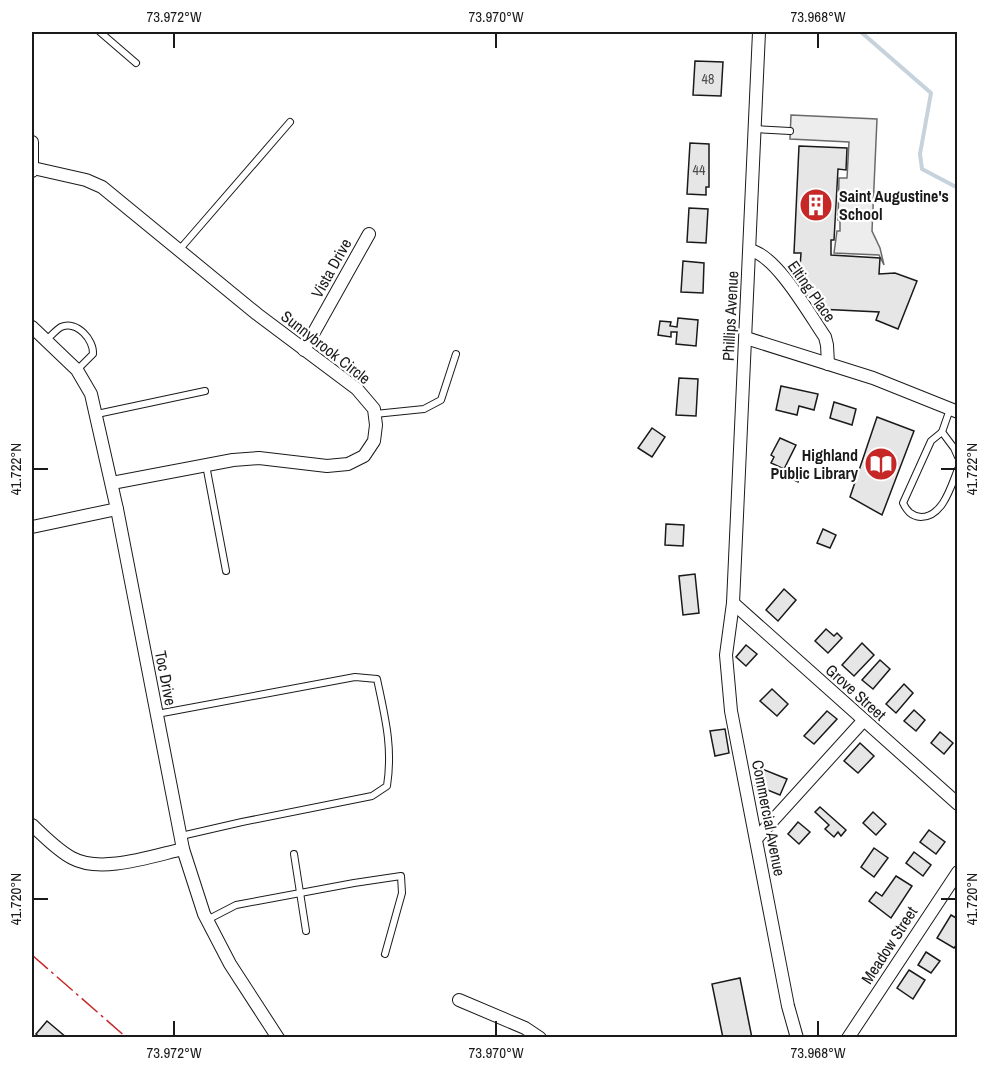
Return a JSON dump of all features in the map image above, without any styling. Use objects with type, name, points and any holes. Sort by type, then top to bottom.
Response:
[{"type":"street","name":"Phillips Avenue","points":[[733,603],[759,32]]},
{"type":"street","points":[[32,142],[32,170]]},
{"type":"street","name":"Sunnybrook Circle","points":[[32,170],[86,180],[102,187],[257,314],[357,389],[374,409],[375,414]]},
{"type":"street","name":"Vista Drive","points":[[304,350],[369,234]]},
{"type":"street","name":"Elting Place","points":[[750,250],[766,257],[782,275],[819,328],[827,345],[828,364]]},
{"type":"street","name":"Toc Drive","points":[[32,327],[77,370],[91,394],[112,483],[182,843],[196,893],[230,964],[278,1038]]},
{"type":"street","points":[[746,338],[873,378],[954,411]]},
{"type":"street","points":[[112,483],[232,460],[260,458],[327,466],[348,464],[364,456],[374,441],[375,414]]},
{"type":"street","points":[[32,527],[117,509]]},
{"type":"street","name":"Grove Street","points":[[733,603],[957,804]]},
{"type":"street","name":"Commercial Avenue","points":[[733,603],[726,655],[731,711],[788,1008],[797,1038]]},
{"type":"street","points":[[756,838],[863,721]]},
{"type":"street","points":[[32,825],[69,857],[91,865],[126,862],[182,843]]},
{"type":"street","name":"Meadow Street","points":[[848,1038],[957,872]]},
{"type":"street","points":[[459,1000],[525,1028],[540,1038]]},
{"type":"lane","points":[[100,32],[136,63]]},
{"type":"lane","points":[[180,249],[290,122]]},
{"type":"lane","points":[[755,129],[790,131]]},
{"type":"lane","points":[[46,340],[60,328],[67,326],[80,329],[89,339],[93,354],[77,370]]},
{"type":"lane","points":[[375,414],[424,409],[441,400],[456,354]]},
{"type":"lane","points":[[97,414],[205,391]]},
{"type":"lane","points":[[954,411],[942,432],[930,441],[903,503],[908,512],[917,516],[930,517],[939,510],[957,469]]},
{"type":"lane","points":[[942,432],[954,448],[957,457]]},
{"type":"lane","points":[[206,465],[226,571]]},
{"type":"lane","points":[[157,714],[355,677],[369,677],[377,679],[389,734],[390,764],[387,786],[372,796],[242,822],[182,843]]},
{"type":"lane","points":[[294,854],[306,931]]},
{"type":"lane","points":[[207,920],[236,905],[401,876],[402,893],[385,954]]},
{"type":"shaded area","points":[[791,115],[877,119],[872,231],[880,248],[884,265],[879,255],[834,253],[837,231],[840,231],[839,178],[847,178],[849,142],[790,139]]},
{"type":"building","points":[[695,61],[723,62],[721,96],[693,95]]},
{"type":"building","points":[[690,143],[709,144],[709,187],[706,187],[706,195],[687,194]]},
{"type":"building","name":"Saint Augustine's School","points":[[799,146],[847,148],[846,170],[838,169],[831,255],[880,258],[879,274],[895,273],[917,281],[898,329],[876,320],[879,312],[818,309],[818,298],[809,297],[802,289],[803,281],[799,281],[801,253],[794,253]]},
{"type":"building","points":[[689,208],[708,209],[706,243],[687,242]]},
{"type":"building","points":[[683,261],[704,263],[703,293],[681,292]]},
{"type":"building","points":[[678,318],[698,320],[696,346],[676,344],[677,332],[671,332],[671,337],[658,335],[660,321],[671,322],[670,326],[677,327]]},
{"type":"building","points":[[679,378],[698,379],[696,416],[676,415]]},
{"type":"building","points":[[781,386],[818,394],[814,410],[799,406],[797,415],[776,410]]},
{"type":"building","points":[[834,402],[856,409],[852,425],[830,418]]},
{"type":"building","name":"Highland Public Library","points":[[877,417],[914,431],[882,515],[850,497]]},
{"type":"building","points":[[652,428],[665,437],[652,457],[638,448]]},
{"type":"building","points":[[780,438],[796,445],[784,469],[771,463],[774,457],[771,455]]},
{"type":"building","points":[[793,471],[801,474],[798,482],[790,478]]},
{"type":"building","points":[[666,524],[684,525],[683,546],[665,545]]},
{"type":"building","points":[[823,529],[836,535],[830,548],[817,543]]},
{"type":"building","points":[[695,574],[699,613],[683,615],[679,576]]},
{"type":"building","points":[[784,589],[796,600],[778,621],[766,610]]},
{"type":"building","points":[[826,629],[834,636],[837,633],[842,638],[828,653],[815,641]]},
{"type":"building","points":[[862,643],[874,655],[854,676],[842,665]]},
{"type":"building","points":[[746,645],[757,654],[746,666],[736,657]]},
{"type":"building","points":[[880,660],[890,669],[873,689],[862,680]]},
{"type":"building","points":[[904,684],[913,693],[896,713],[886,704]]},
{"type":"building","points":[[772,689],[788,704],[777,716],[760,701]]},
{"type":"building","points":[[914,710],[925,720],[916,731],[904,721]]},
{"type":"building","points":[[827,711],[837,719],[814,744],[804,736]]},
{"type":"building","points":[[725,729],[729,753],[715,756],[710,731]]},
{"type":"building","points":[[940,732],[953,743],[944,754],[931,743]]},
{"type":"building","points":[[860,743],[874,756],[858,773],[844,761]]},
{"type":"building","points":[[762,769],[787,779],[780,795],[755,785]]},
{"type":"building","points":[[820,807],[846,830],[841,836],[838,832],[834,837],[825,829],[829,825],[815,812]]},
{"type":"building","points":[[873,812],[886,824],[876,835],[863,823]]},
{"type":"building","points":[[798,822],[810,832],[799,844],[788,834]]},
{"type":"building","points":[[929,830],[945,842],[936,854],[920,842]]},
{"type":"building","points":[[874,848],[888,858],[874,877],[861,867]]},
{"type":"building","points":[[914,852],[931,865],[923,876],[906,863]]},
{"type":"building","points":[[896,876],[912,886],[891,918],[869,901],[876,892],[882,896]]},
{"type":"building","points":[[951,915],[958,919],[958,943],[954,948],[937,938]]},
{"type":"building","points":[[926,952],[940,961],[931,973],[918,965]]},
{"type":"building","points":[[909,970],[925,980],[913,999],[897,988]]},
{"type":"building","points":[[740,978],[752,1038],[723,1038],[712,984]]},
{"type":"building","points":[[47,1021],[67,1038],[40,1038],[36,1034]]},
{"type":"waterway","points":[[861,32],[931,93],[920,154],[922,169],[958,188]]},
{"type":"power","points":[[32,955],[127,1038]]},
{"type":"place","name":"Saint Augustine's School","points":[[816,205]]},
{"type":"place","name":"Highland Public Library","points":[[881,464]]}]
